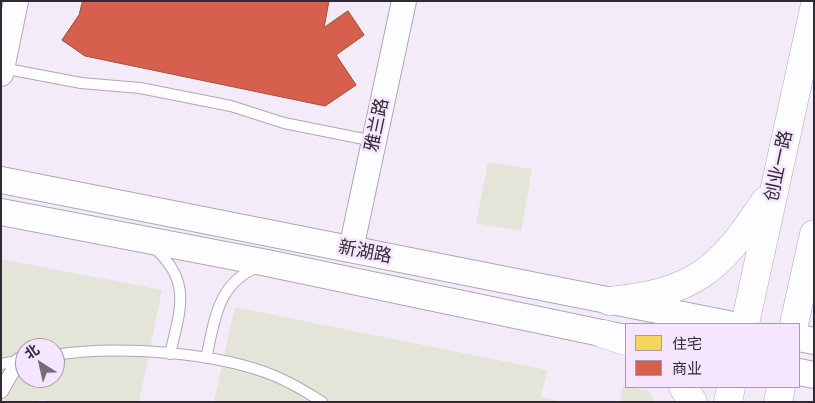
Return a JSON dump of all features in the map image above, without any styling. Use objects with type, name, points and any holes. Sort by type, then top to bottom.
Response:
[{"type":"main road","name":"创业一路","points":[[745,323],[814,9]]},
{"type":"main road","name":"新湖路","points":[[1,180],[723,323]]},
{"type":"main road","points":[[609,301],[658,293],[696,279],[733,246],[774,187]]},
{"type":"main road","points":[[92,230],[83,222],[82,210],[90,201],[101,200]]},
{"type":"main road","name":"新湖路","points":[[1,212],[267,263],[619,338]]},
{"type":"main road","points":[[794,323],[814,234]]},
{"type":"main road","points":[[800,338],[814,341]]},
{"type":"main road","points":[[800,372],[814,375]]},
{"type":"main road","points":[[684,388],[692,402]]},
{"type":"main road","points":[[728,402],[731,388]]},
{"type":"main road","points":[[778,402],[781,388]]},
{"type":"street","points":[[3,60],[16,1]]},
{"type":"street","name":"雅兰路","points":[[351,249],[404,1]]},
{"type":"street","points":[[1,391],[15,370]]},
{"type":"lane","points":[[3,60],[80,83],[150,90],[231,106],[284,123],[374,141]]},
{"type":"lane","points":[[145,240],[161,254],[172,268],[179,282],[181,306],[170,354]]},
{"type":"lane","points":[[206,358],[218,308],[224,293],[234,281],[248,270],[267,263]]},
{"type":"lane","points":[[65,354],[104,351],[139,351],[206,358],[239,365],[274,376],[322,402]]},
{"type":"lane","points":[[1,364],[15,361]]},
{"type":"shaded area","points":[[488,162],[532,169],[521,231],[476,223]]},
{"type":"shaded area","points":[[1,259],[162,290],[139,402],[52,402],[39,399],[38,402],[1,402]]},
{"type":"shaded area","points":[[235,307],[547,370],[541,397],[564,402],[214,402]]},
{"type":"shaded area","points":[[623,386],[625,388],[649,391],[655,402],[620,402]]},
{"type":"building: 住宅","points":[[83,1],[125,1],[152,6],[161,12],[164,17],[165,27],[159,35],[150,39],[104,31],[85,56],[62,40],[79,15]]},
{"type":"building: 住宅","points":[[348,11],[364,35],[336,55],[356,85],[325,106],[301,71],[261,63],[250,55],[249,40],[255,33],[265,30],[308,38]]},
{"type":"building: 商业","points":[[83,1],[329,1],[324,28],[348,11],[364,35],[336,55],[356,85],[325,106],[85,56],[62,40],[79,15]]}]
